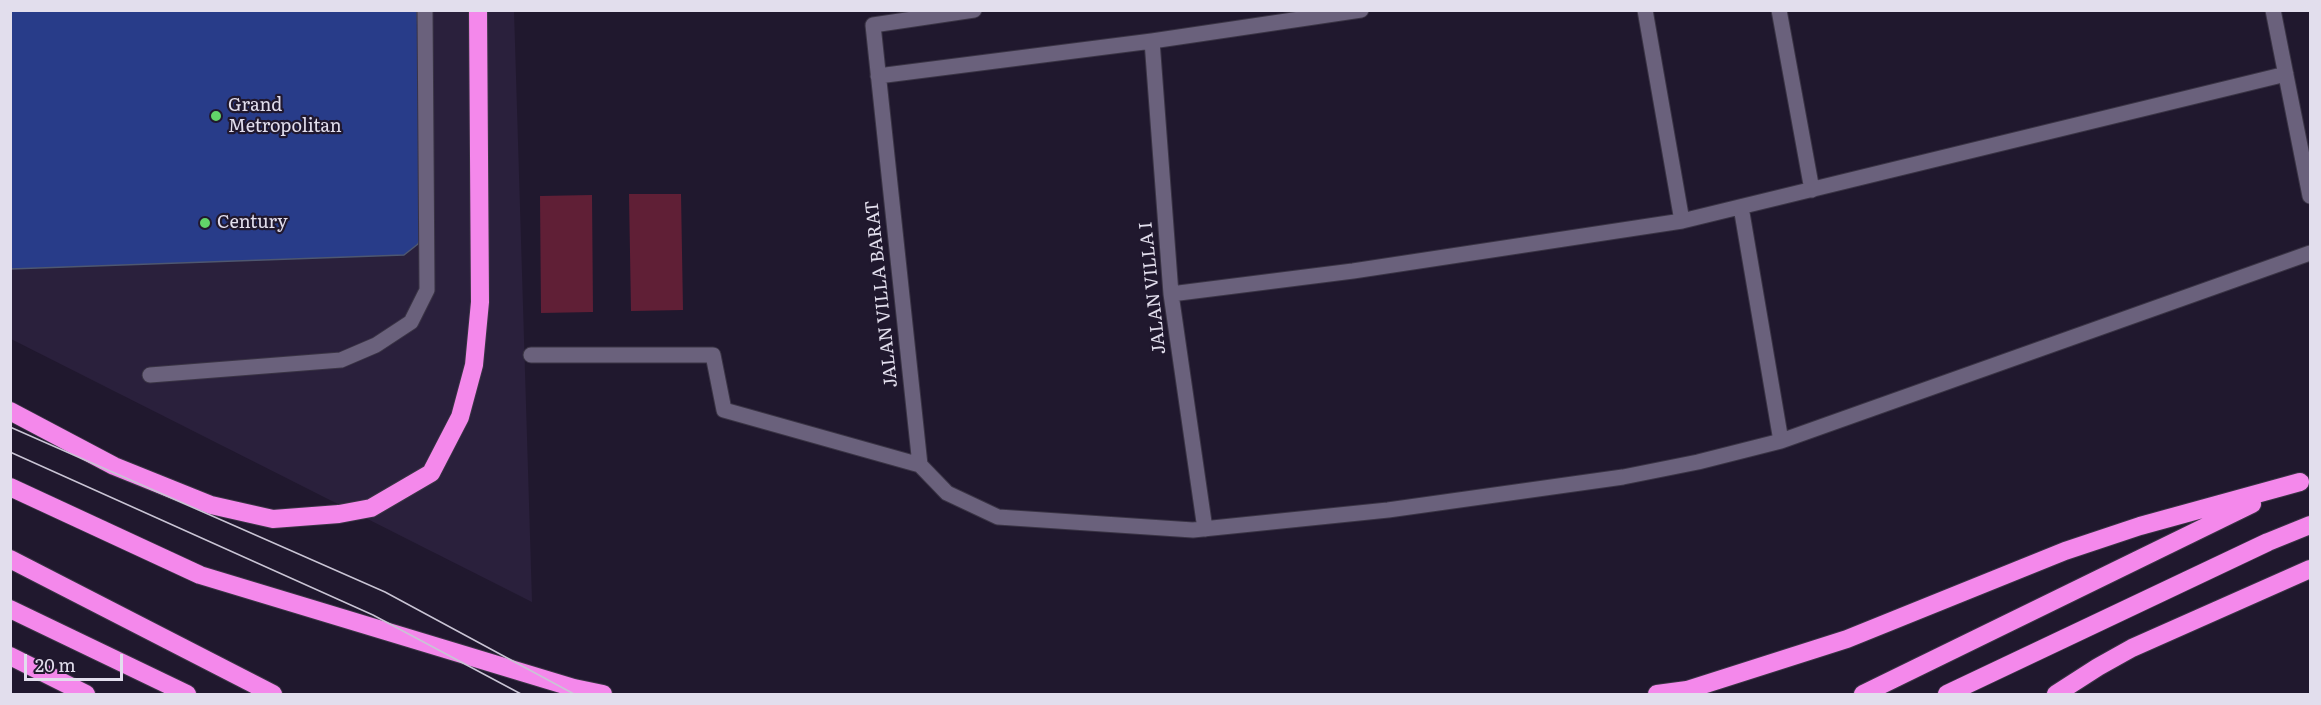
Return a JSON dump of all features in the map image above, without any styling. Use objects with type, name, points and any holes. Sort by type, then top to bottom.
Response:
[{"type":"highway","points":[[10,411],[114,466],[211,505],[273,519],[339,514],[371,508],[431,473],[460,417],[474,364],[480,302],[478,10]]},
{"type":"highway","points":[[1657,694],[1687,690],[1847,639],[2065,551],[2140,526],[2305,479]]},
{"type":"highway","points":[[1863,694],[2305,479]]},
{"type":"highway","points":[[10,487],[200,575],[574,688],[603,694]]},
{"type":"highway","points":[[1947,694],[2268,542],[2310,525]]},
{"type":"highway","points":[[10,559],[273,694]]},
{"type":"highway","points":[[2056,694],[2132,648],[2310,569]]},
{"type":"highway","points":[[10,609],[187,694]]},
{"type":"highway","points":[[10,656],[86,694]]},
{"type":"street","points":[[150,375],[341,360],[376,345],[411,322],[427,290],[425,10]]},
{"type":"street","name":"JALAN VILLA BARAT","points":[[920,465],[873,25],[974,10]]},
{"type":"street","points":[[878,76],[1152,41],[1361,10]]},
{"type":"street","points":[[1645,10],[1682,220]]},
{"type":"street","points":[[1779,10],[1812,190]]},
{"type":"street","points":[[2272,10],[2310,196]]},
{"type":"street","name":"JALAN VILLA I","points":[[1152,41],[1171,294],[1205,529]]},
{"type":"street","points":[[1171,294],[1353,272],[1682,220],[2286,74]]},
{"type":"street","points":[[1741,207],[1781,441]]},
{"type":"street","points":[[531,355],[713,355],[724,410],[920,465],[947,493],[998,517],[1192,530],[1388,510],[1611,478],[1698,462],[1781,441],[2310,253]]},
{"type":"shaded area","points":[[10,11],[514,11],[532,602],[11,339]]},
{"type":"shaded area","points":[[629,194],[681,194],[683,310],[631,311]]},
{"type":"shaded area","points":[[592,195],[593,312],[541,313],[540,196]]},
{"type":"building","name":"Grand Metropolitan","points":[[10,10],[417,10],[427,222],[418,244],[404,255],[10,269]]},
{"type":"tram line","points":[[10,427],[385,592],[574,694]]},
{"type":"tram line","points":[[10,452],[373,615],[521,694]]},
{"type":"place","name":"Grand Metropolitan","points":[[216,116]]},
{"type":"place","name":"Century","points":[[205,223]]}]
